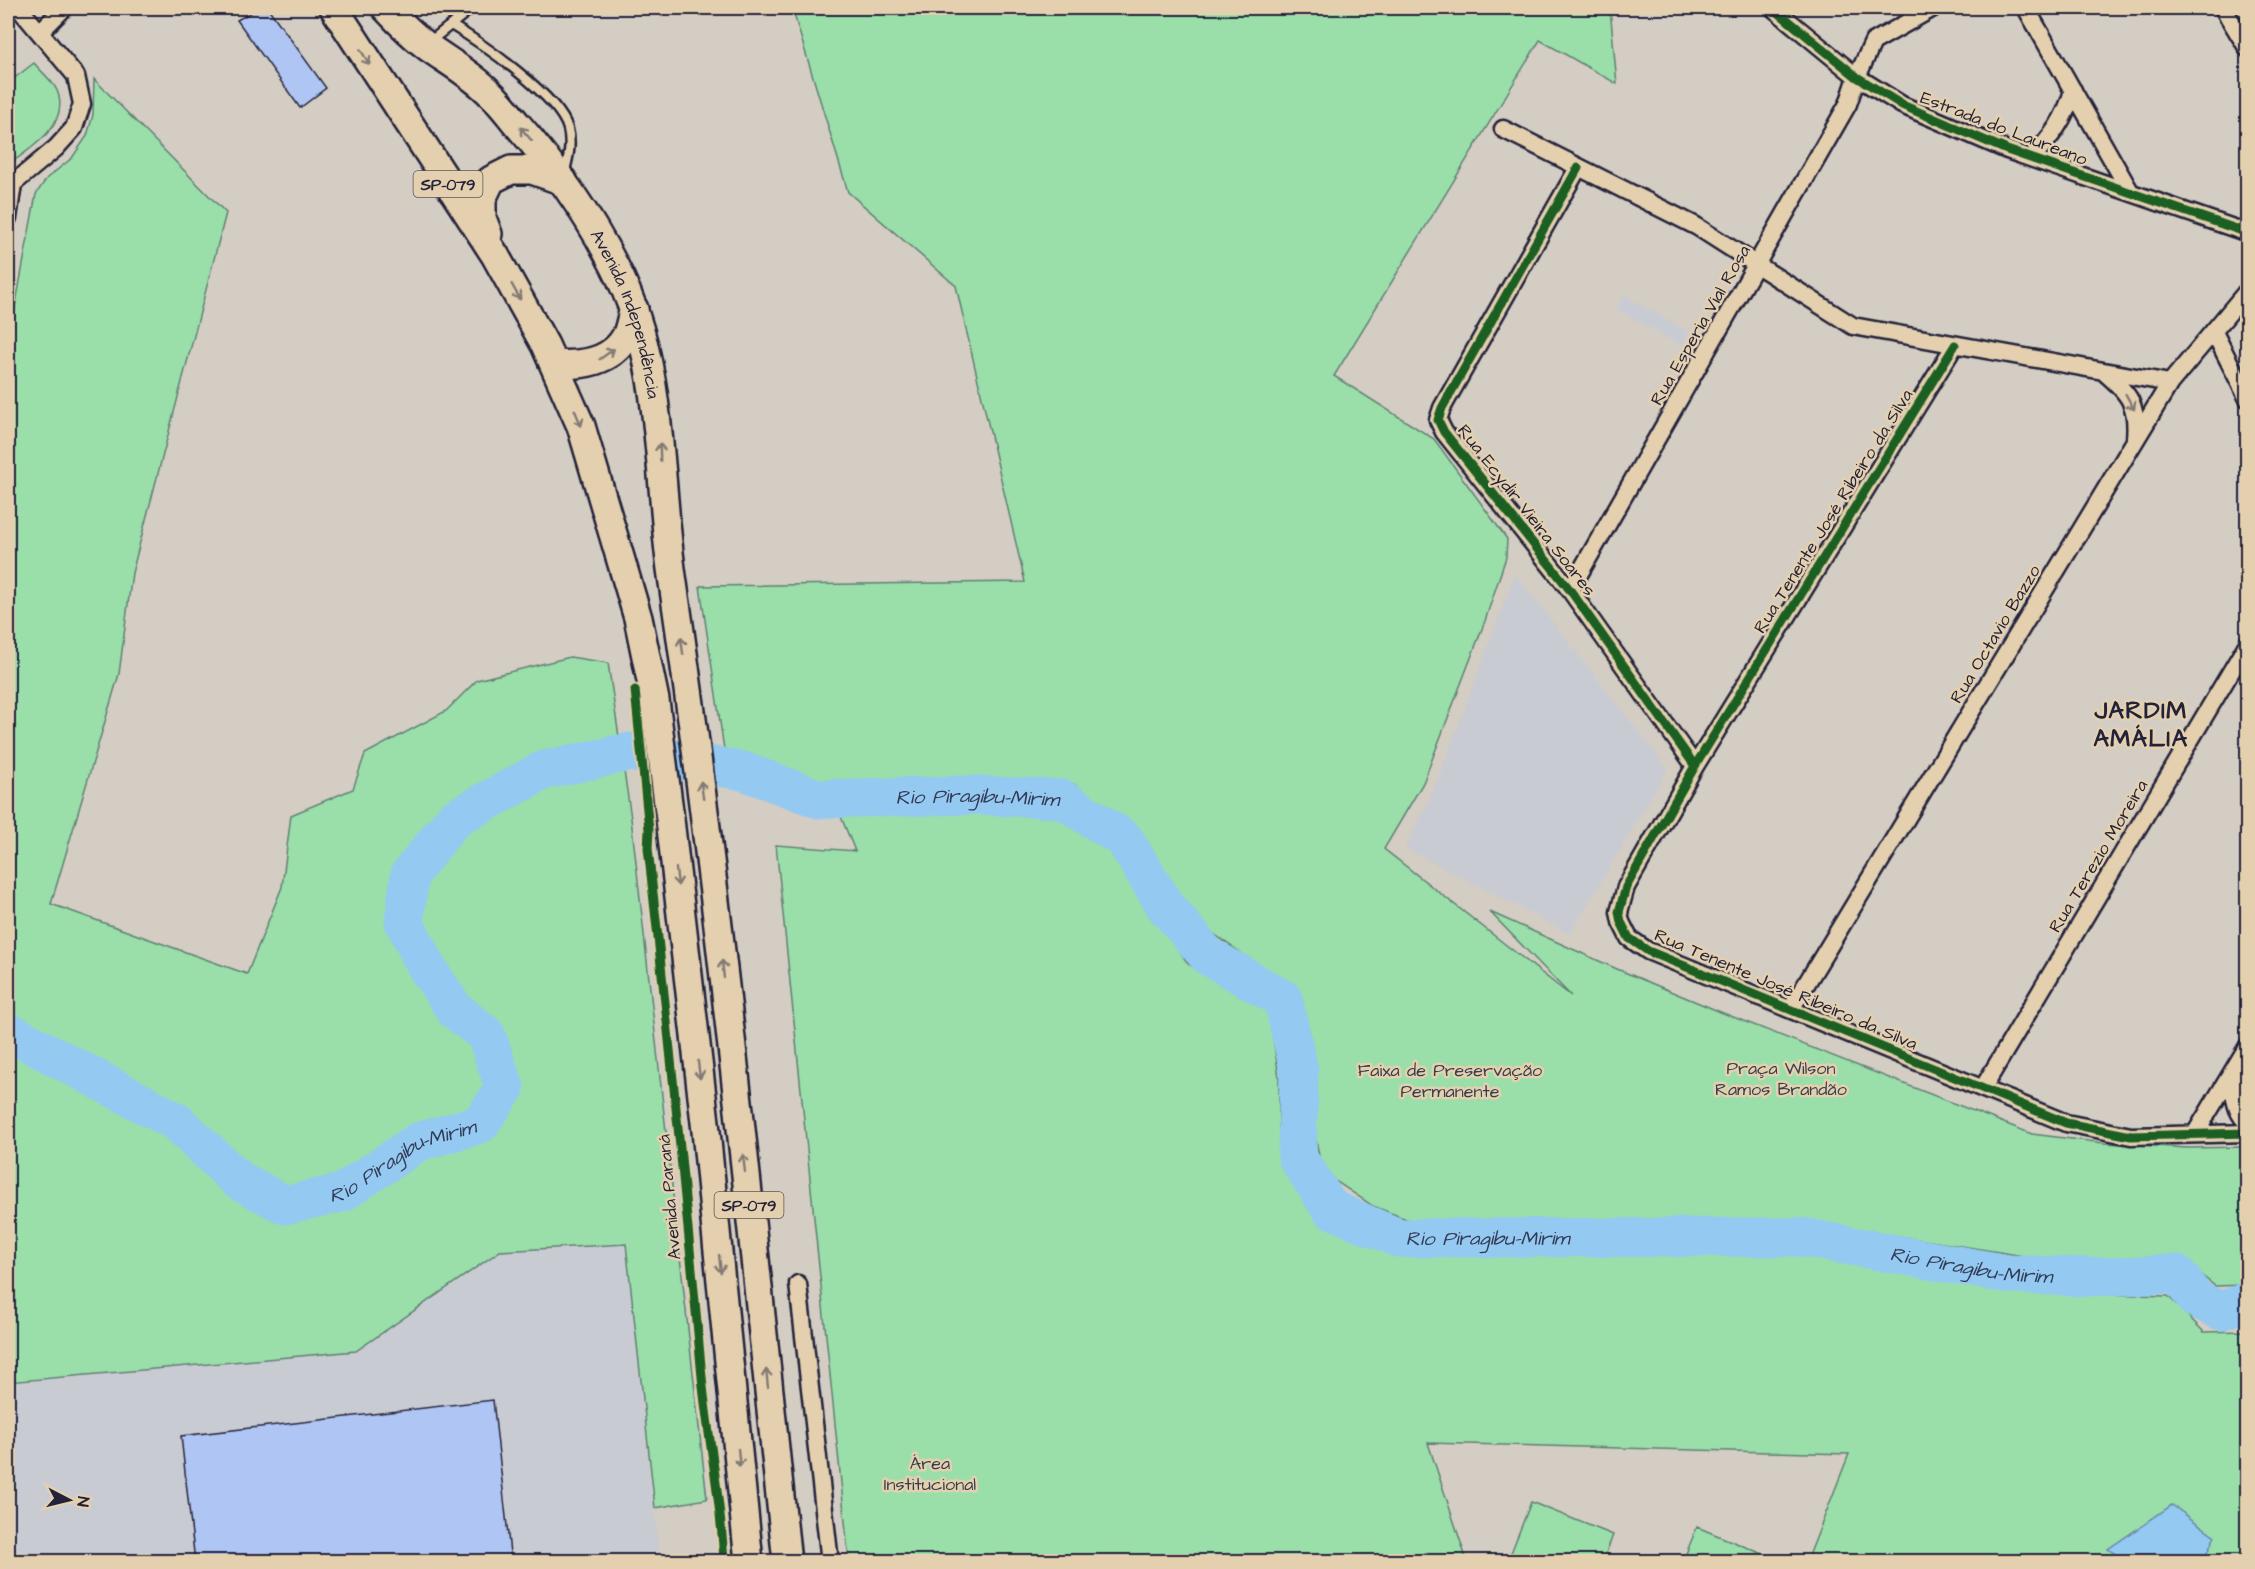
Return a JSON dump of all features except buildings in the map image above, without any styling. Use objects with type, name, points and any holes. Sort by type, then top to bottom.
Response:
[{"type":"main road","name":"SP-079","points":[[334,8],[495,255],[555,364],[582,426],[638,618],[655,699],[670,819],[706,1131],[749,1562]]},
{"type":"main road","name":"Avenida Independência","points":[[386,8],[426,45],[491,94],[549,160],[589,220],[617,270],[634,309],[657,412],[668,550],[710,848],[787,1562]]},
{"type":"main road","points":[[495,255],[482,218],[482,199],[491,180],[512,170],[532,170],[563,181]]},
{"type":"main road","points":[[555,364],[589,363],[609,355],[626,337],[634,309]]},
{"type":"street","points":[[8,218],[10,186],[56,148],[74,128],[82,104],[76,76],[19,8]]},
{"type":"street","points":[[40,32],[64,8]]},
{"type":"street","name":"Estrada do Laureano","points":[[1773,8],[1857,77],[1902,105],[2007,150],[2246,234]]},
{"type":"street","name":"Rua Esperia Vial Rosa","points":[[1570,590],[1848,104],[1873,42],[1933,8]]},
{"type":"street","points":[[2026,8],[2131,193]]},
{"type":"street","points":[[2223,8],[2247,49]]},
{"type":"street","points":[[2031,158],[2052,137],[2069,107],[2073,90]]},
{"type":"street","points":[[1503,129],[1696,226],[1853,326],[2170,383]]},
{"type":"street","name":"Rua Ecydir Vieira Soares","points":[[1578,168],[1442,408],[1438,420],[1444,432],[1570,590],[1695,766]]},
{"type":"street","name":"Rua Octavio Bazzo","points":[[1791,1009],[2170,383],[2247,290]]},
{"type":"street","points":[[2214,332],[2247,399]]},
{"type":"street","name":"Rua Tenente José Ribeiro da Silva","points":[[1955,345],[1695,766],[1626,887],[1619,912],[1621,922],[1629,938],[1648,951],[2066,1123],[2131,1136],[2247,1133]]},
{"type":"street","points":[[2103,371],[2120,385],[2134,407],[2137,420],[2135,441]]},
{"type":"street","name":"Rua Terezio Moreira","points":[[1983,1088],[2247,643]]},
{"type":"street","points":[[2195,1134],[2247,1047]]},
{"type":"street","points":[[2237,1065],[2234,1079],[2235,1100],[2247,1123]]},
{"type":"street","points":[[798,1284],[830,1562]]},
{"type":"lane","points":[[426,45],[472,8]]},
{"type":"lane","points":[[451,25],[475,39],[505,62],[538,90],[556,110],[567,127],[570,149],[563,181]]},
{"type":"shaded area","points":[[1624,295],[1689,332],[1682,346],[1616,309]]},
{"type":"shaded area","points":[[1515,574],[1668,769],[1570,934],[1405,848],[1435,787]]},
{"type":"shaded area","points":[[626,1244],[660,1561],[8,1562],[8,1382],[356,1351],[500,1251]]},
{"type":"green space","points":[[792,8],[1610,8],[1617,84],[1540,40],[1334,376],[1434,439],[1507,539],[1506,557],[1485,621],[1423,783],[1384,849],[1571,996],[1490,912],[1723,1013],[2032,1134],[2104,1143],[2188,1148],[2247,1147],[2247,1285],[2215,1286],[2184,1262],[2062,1262],[1818,1223],[1487,1221],[1419,1224],[1373,1206],[1322,1172],[1311,1113],[1297,998],[1263,969],[1200,924],[1150,855],[1128,829],[1074,784],[1003,781],[823,783],[725,756],[700,586],[1025,582],[956,286],[848,192]]},
{"type":"green space","points":[[34,63],[58,92],[60,108],[57,119],[44,137],[8,165],[8,83]]},
{"type":"green space","points":[[94,79],[226,213],[132,573],[119,674],[51,904],[247,974],[282,887],[291,815],[353,789],[365,754],[446,711],[477,680],[570,657],[608,663],[631,818],[707,1499],[655,1508],[626,1244],[500,1251],[356,1351],[8,1382],[8,346],[36,194],[47,178],[72,158],[87,136],[93,115]]},
{"type":"green space","name":"Área Institucional","points":[[837,807],[977,807],[1061,815],[1114,850],[1188,964],[1268,1005],[1279,1077],[1279,1157],[1315,1215],[1369,1243],[1414,1255],[1801,1254],[2033,1292],[2168,1296],[2204,1332],[2247,1331],[2247,1561],[1807,1561],[1849,1454],[1428,1443],[1467,1561],[849,1561],[776,845],[855,851]]},
{"type":"green space","points":[[1531,1502],[1613,1535],[1603,1561],[1532,1561],[1511,1553]]},
{"type":"green space","points":[[1697,1527],[1780,1561],[1683,1561]]},
{"type":"water","points":[[2172,1505],[2215,1536],[2203,1561],[2126,1561],[2108,1549]]},
{"type":"waterway","name":"Rio Piragibu-Mirim","points":[[8,1035],[13,1034],[177,1122],[237,1179],[285,1205],[342,1193],[418,1142],[480,1124],[505,1088],[486,1035],[455,1010],[427,968],[404,922],[410,874],[454,819],[544,770],[630,752],[743,771],[819,799],[969,795],[1062,799],[1124,839],[1166,907],[1208,956],[1283,999],[1299,1070],[1297,1157],[1331,1209],[1398,1238],[1801,1237],[2007,1274],[2082,1277],[2177,1274],[2196,1299],[2221,1311],[2248,1301]]},
{"type":"cycle path","points":[[1773,8],[1857,77],[1902,105],[2007,150],[2248,233]]},
{"type":"cycle path","points":[[1578,168],[1442,408],[1438,420],[1444,432],[1570,590],[1695,766]]},
{"type":"cycle path","points":[[1955,345],[1695,766],[1626,887],[1619,912],[1621,922],[1629,938],[1648,951],[2066,1123],[2131,1136],[2248,1133]]},
{"type":"cycle path","name":"Avenida Paraná","points":[[635,690],[649,830],[648,848],[702,1377],[724,1562]]},
{"type":"district","name":"JARDIM AMÁLIA","points":[[2141,724]]},
{"type":"park label","name":"Praça Wilson Ramos Brandão","points":[[1781,1078]]},
{"type":"park label","name":"Faixa de Preservação Permanente","points":[[1450,1080]]}]
